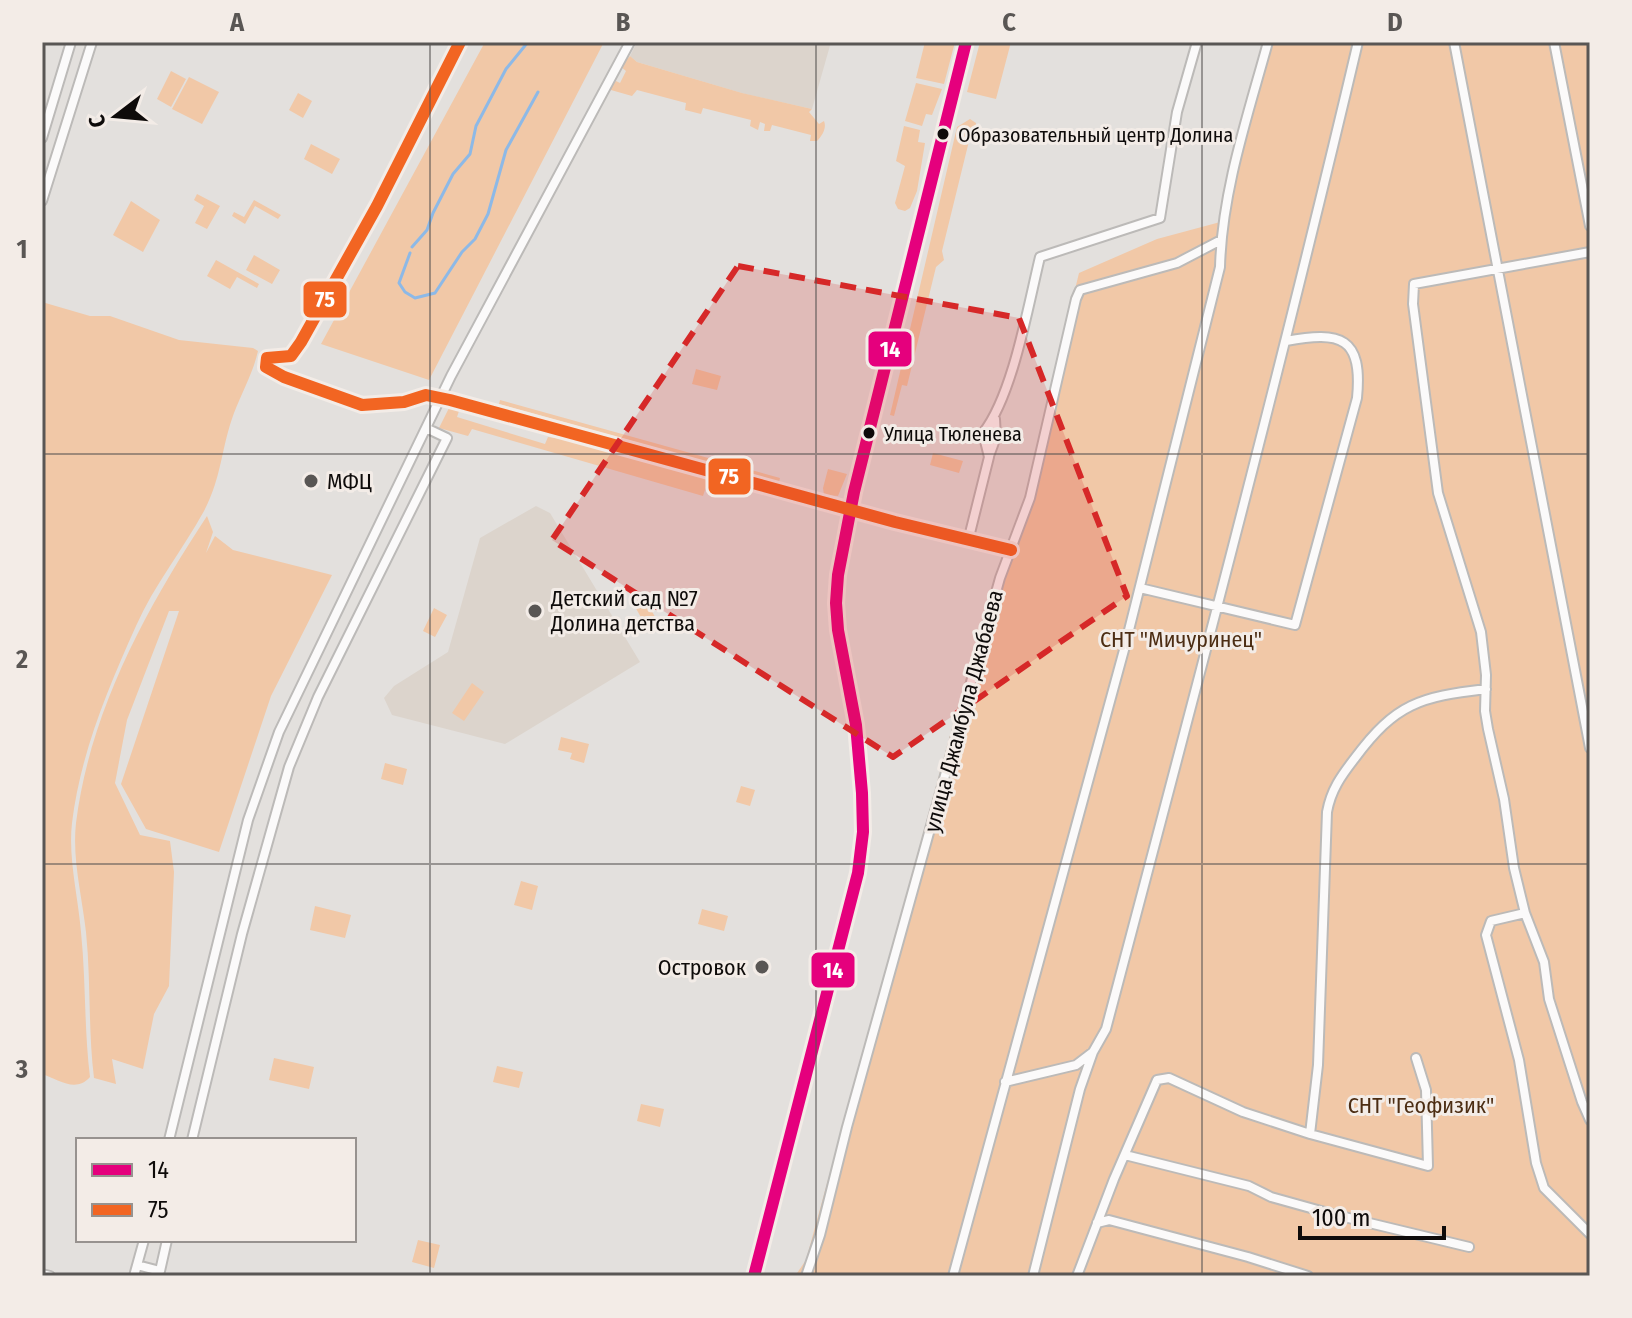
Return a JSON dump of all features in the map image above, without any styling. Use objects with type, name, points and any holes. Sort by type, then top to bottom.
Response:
[{"type":"street","points":[[42,138],[71,42]]},
{"type":"street","points":[[42,201],[92,42]]},
{"type":"street","points":[[460,42],[377,206],[301,342],[291,356],[267,358],[266,367],[284,377],[362,405],[404,402],[426,395],[440,398],[1011,550]]},
{"type":"street","points":[[169,1138],[241,846],[263,772],[299,688],[440,398],[630,42]]},
{"type":"street","points":[[754,1276],[860,859],[863,832],[856,725],[842,661],[836,603],[851,509],[966,42]]},
{"type":"street","points":[[968,541],[989,457],[983,433],[995,418],[1004,396],[1040,257],[1160,218],[1177,112],[1197,42]]},
{"type":"street","points":[[953,1276],[1140,588],[1220,267],[1230,187],[1268,42]]},
{"type":"street","points":[[1033,1276],[1080,1089],[1093,1052],[1106,1029],[1219,608],[1358,42]]},
{"type":"street","points":[[1454,42],[1590,748]]},
{"type":"street","points":[[1554,42],[1590,226]]},
{"type":"street","name":"улица Джамбула Джабаева","points":[[806,1276],[820,1235],[847,1127],[987,624],[1030,498],[1080,290],[1177,263],[1221,240]]},
{"type":"street","points":[[1590,252],[1414,284],[1413,304],[1438,493],[1481,632],[1485,711],[1504,799],[1514,868],[1525,913],[1544,962],[1549,999],[1590,1120]]},
{"type":"street","points":[[1140,588],[1295,625],[1357,398],[1360,370],[1353,349],[1339,338],[1286,341]]},
{"type":"street","points":[[192,1138],[242,934],[284,782],[318,697],[447,438],[426,428]]},
{"type":"street","points":[[1310,1134],[1318,1065],[1330,797],[1336,783],[1374,732],[1402,708],[1441,694],[1486,689]]},
{"type":"street","points":[[1525,913],[1491,921],[1486,935],[1519,1060],[1536,1163],[1544,1188],[1590,1234]]},
{"type":"street","points":[[1005,1082],[1076,1065],[1093,1052]]},
{"type":"street","points":[[1077,1276],[1157,1080],[1169,1078],[1243,1112],[1428,1166],[1426,1090],[1416,1058]]},
{"type":"street","points":[[1125,1155],[1249,1186],[1271,1197],[1332,1214],[1469,1247]]},
{"type":"street","points":[[1097,1223],[1109,1220],[1308,1276]]},
{"type":"street","points":[[134,1276],[143,1242]]},
{"type":"street","points":[[137,1265],[160,1271],[167,1242]]},
{"type":"street","points":[[42,1274],[50,1276]]},
{"type":"highlighted area","points":[[738,266],[1019,318],[1127,596],[893,757],[552,540]]},
{"type":"shaded area","points":[[637,42],[831,42],[812,109],[745,94],[637,62],[630,56]]},
{"type":"shaded area","name":"Детский сад №7 Долина детства","points":[[536,506],[550,513],[640,662],[505,744],[392,715],[384,698],[394,686],[448,652],[480,538]]},
{"type":"green space","points":[[485,42],[604,42],[429,380],[321,344]]},
{"type":"green space","points":[[925,42],[955,42],[944,84],[916,78]]},
{"type":"green space","points":[[980,42],[1011,42],[996,99],[967,92]]},
{"type":"green space","points":[[1271,42],[1590,42],[1590,1276],[795,1276],[806,1260],[963,688],[1024,499],[1079,273],[1157,239],[1224,221]]},
{"type":"green space","points":[[630,56],[637,62],[742,93],[812,109],[809,112],[819,124],[824,121],[824,132],[817,141],[810,141],[811,135],[772,125],[770,131],[764,131],[765,124],[760,122],[758,130],[750,126],[751,120],[703,108],[701,114],[685,110],[686,103],[637,90],[632,96],[611,90],[611,85],[616,81],[620,83],[626,71],[620,66]]},
{"type":"green space","points":[[171,71],[186,79],[171,107],[157,99]]},
{"type":"green space","points":[[189,77],[219,92],[202,124],[172,109]]},
{"type":"green space","points":[[916,83],[942,89],[932,115],[926,114],[922,126],[905,121]]},
{"type":"green space","points":[[298,93],[312,101],[303,118],[289,110]]},
{"type":"green space","points":[[970,119],[976,123],[976,131],[970,137],[942,251],[944,260],[936,267],[907,386],[902,385],[894,416],[890,415],[957,127]]},
{"type":"green space","points":[[904,126],[920,130],[918,142],[925,143],[917,191],[910,208],[905,211],[898,209],[895,203],[905,166],[896,161]]},
{"type":"green space","points":[[311,144],[340,159],[332,174],[304,159]]},
{"type":"green space","points":[[197,194],[220,206],[207,229],[195,223],[204,206],[194,200]]},
{"type":"green space","points":[[254,200],[281,215],[278,219],[255,206],[245,224],[232,216],[234,212],[244,217]]},
{"type":"green space","points":[[131,201],[160,220],[143,252],[113,235]]},
{"type":"green space","points":[[254,255],[280,270],[272,284],[246,270]]},
{"type":"green space","points":[[216,260],[259,284],[257,288],[237,277],[230,289],[207,276]]},
{"type":"green space","points":[[42,302],[90,316],[110,316],[179,340],[258,351],[234,413],[210,498],[136,626],[106,698],[81,772],[72,823],[71,850],[83,950],[90,1077],[73,1085],[42,1074]]},
{"type":"green space","points":[[696,369],[721,376],[717,390],[692,384]]},
{"type":"green space","points":[[500,400],[780,478],[779,482],[499,404]]},
{"type":"green space","points":[[450,406],[460,408],[457,417],[545,444],[548,437],[576,441],[709,478],[703,496],[472,429],[468,436],[439,428]]},
{"type":"green space","points":[[933,453],[963,461],[959,473],[930,465]]},
{"type":"green space","points":[[828,469],[847,474],[838,496],[824,495]]},
{"type":"green space","points":[[207,516],[213,532],[206,553],[215,536],[233,550],[332,575],[271,696],[219,852],[146,829],[121,784],[179,611],[169,611],[127,720],[115,783],[140,835],[170,841],[174,872],[169,986],[154,1014],[143,1069],[112,1059],[116,1084],[94,1078],[88,950],[75,850],[76,823],[94,741],[124,662],[163,587]]},
{"type":"green space","points":[[644,597],[659,624],[648,630],[633,603]]},
{"type":"green space","points":[[434,608],[447,615],[435,637],[423,631]]},
{"type":"green space","points":[[472,683],[484,692],[464,721],[452,713]]},
{"type":"green space","points":[[561,737],[589,744],[584,763],[570,759],[572,753],[558,750]]},
{"type":"green space","points":[[385,763],[407,769],[403,785],[381,779]]},
{"type":"green space","points":[[741,786],[755,790],[750,806],[736,802]]},
{"type":"green space","points":[[521,881],[538,886],[532,910],[514,905]]},
{"type":"green space","points":[[315,906],[351,915],[345,938],[310,930]]},
{"type":"green space","points":[[702,909],[728,916],[724,931],[698,924]]},
{"type":"green space","points":[[274,1058],[314,1067],[309,1089],[269,1080]]},
{"type":"green space","points":[[497,1066],[523,1072],[519,1088],[493,1082]]},
{"type":"green space","points":[[641,1104],[664,1109],[660,1127],[637,1121]]},
{"type":"green space","points":[[418,1240],[440,1245],[434,1268],[412,1262]]},
{"type":"waterway","points":[[412,247],[427,230],[453,174],[470,154],[476,126],[506,69],[528,42]]},
{"type":"waterway","points":[[410,253],[399,283],[405,292],[415,298],[435,293],[462,252],[475,239],[488,214],[506,150],[538,92]]},
{"type":"transit line","name":"75","points":[[460,42],[377,206],[301,342],[291,356],[267,358],[266,367],[284,377],[362,405],[404,402],[426,395],[450,400],[895,522],[1011,550]]},
{"type":"transit line","name":"14","points":[[754,1276],[858,873],[863,832],[856,725],[838,630],[838,575],[854,492],[966,42]]},
{"type":"place","name":"Образовательный центр Долина","points":[[943,134]]},
{"type":"place","name":"Улица Тюленева","points":[[869,433]]},
{"type":"place","name":"МФЦ","points":[[311,481]]},
{"type":"place","name":"Детский сад №7 Долина детства","points":[[535,611]]},
{"type":"place","name":"Островок","points":[[762,967]]},
{"type":"park label","name":"СНТ \"Мичуринец\"","points":[[1181,639]]},
{"type":"park label","name":"СНТ \"Геофизик\"","points":[[1421,1105]]}]
